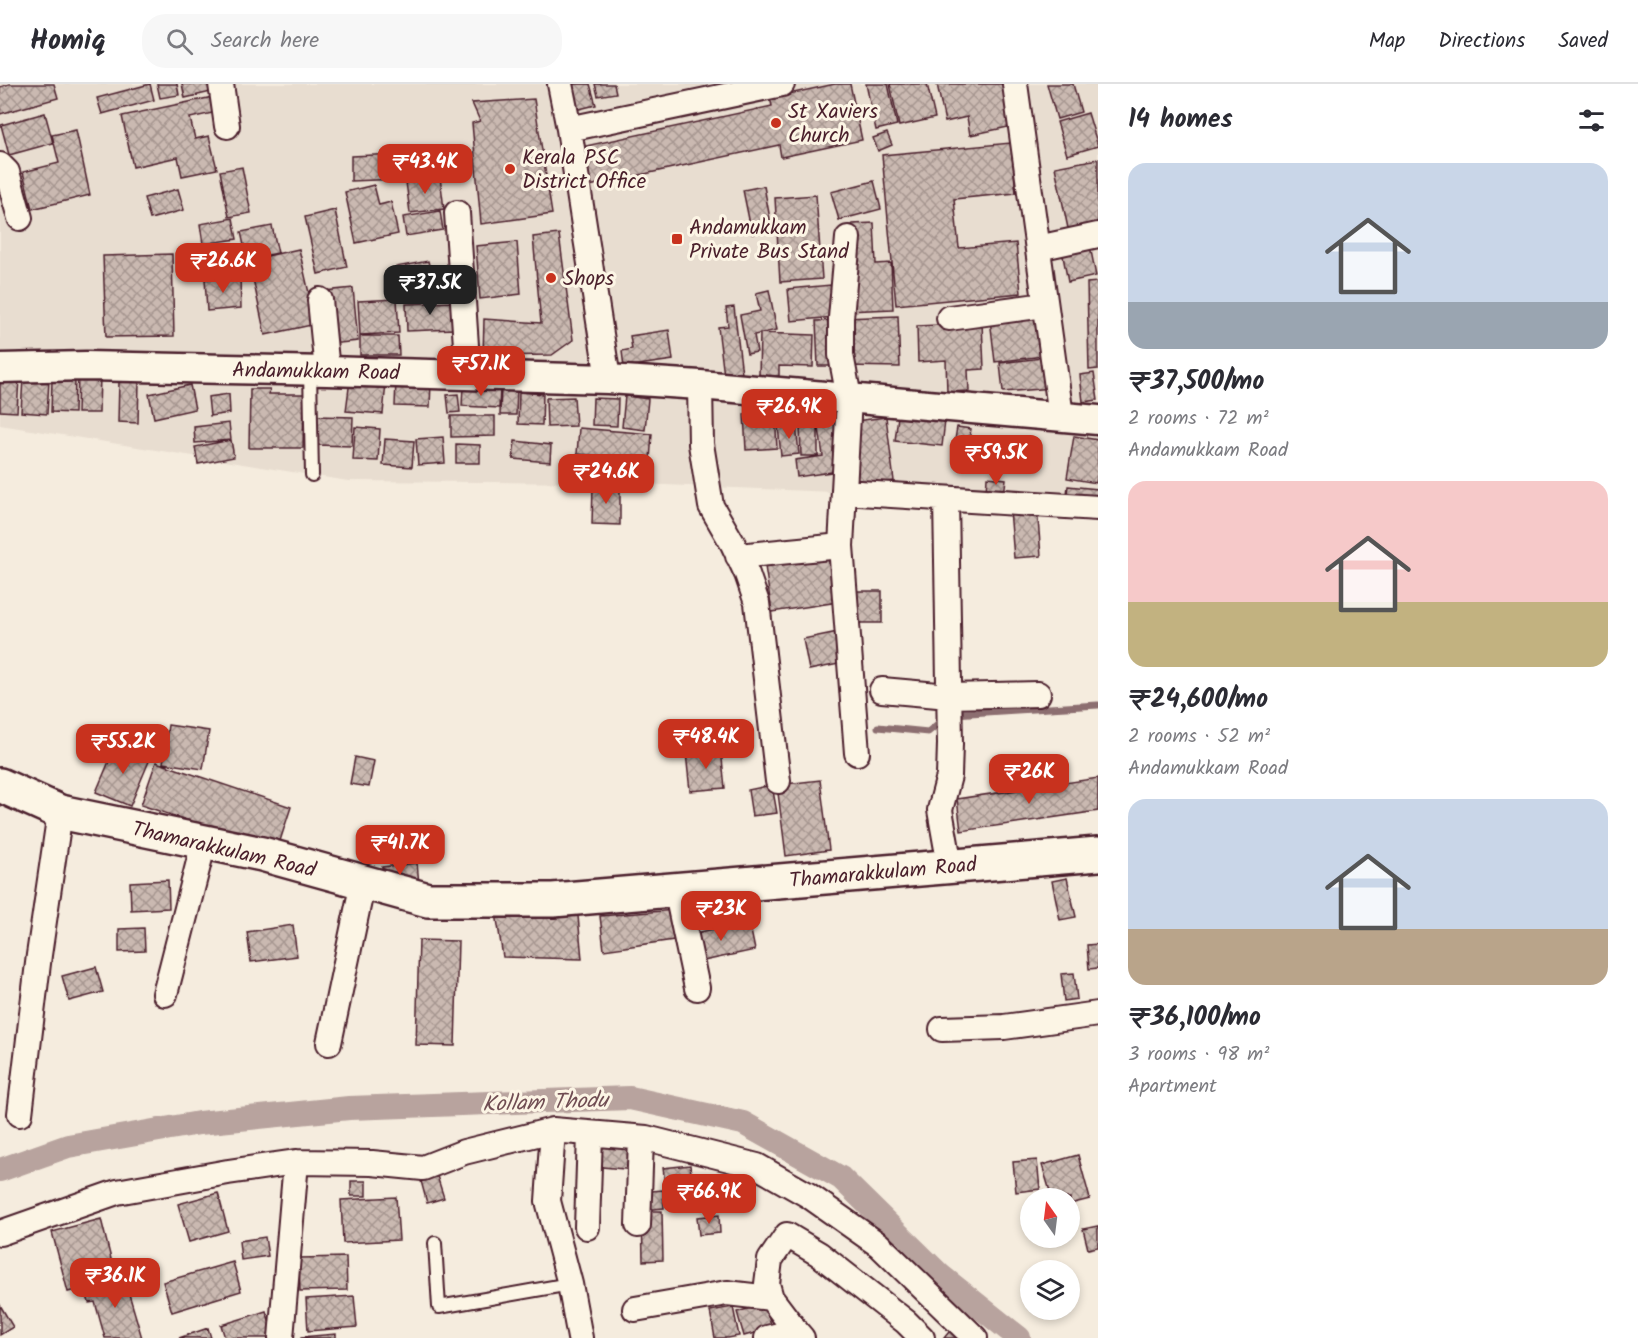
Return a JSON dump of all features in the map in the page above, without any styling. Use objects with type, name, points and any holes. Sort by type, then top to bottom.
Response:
[{"type":"main road","name":"Thamarakkulam Road","points":[[0,785],[60,812],[262,854],[428,900],[553,900],[1098,854]]},
{"type":"street","points":[[221,84],[227,126]]},
{"type":"street","points":[[560,84],[608,379]]},
{"type":"street","points":[[1015,84],[1060,416]]},
{"type":"street","points":[[569,129],[769,85]]},
{"type":"street","points":[[0,165],[7,172],[20,218]]},
{"type":"street","points":[[457,213],[468,375]]},
{"type":"street","points":[[1038,248],[1098,236]]},
{"type":"street","points":[[848,238],[841,318],[841,355],[849,398],[841,546],[857,753]]},
{"type":"street","points":[[318,371],[320,300]]},
{"type":"street","points":[[950,318],[1045,304]]},
{"type":"street","name":"Andamukkam Road","points":[[0,368],[86,366],[608,379],[1098,420]]},
{"type":"street","points":[[700,385],[701,444],[711,506],[747,573],[757,603],[778,781]]},
{"type":"street","points":[[844,492],[1098,508]]},
{"type":"street","points":[[946,499],[949,776],[940,810],[948,855]]},
{"type":"street","points":[[738,556],[841,546]]},
{"type":"street","points":[[882,690],[949,696],[1038,694]]},
{"type":"street","points":[[20,1114],[39,955],[60,812]]},
{"type":"street","points":[[165,994],[204,842]]},
{"type":"street","points":[[329,1043],[363,882]]},
{"type":"street","points":[[676,889],[697,988]]},
{"type":"street","points":[[942,1029],[1004,1027],[1098,1014]]},
{"type":"street","points":[[553,1130],[548,1201],[570,1284],[580,1338]]},
{"type":"street","points":[[0,1233],[117,1192],[228,1172],[296,1162],[372,1163],[423,1168],[464,1152],[553,1130],[646,1138],[757,1166],[808,1195],[879,1245],[975,1338]]},
{"type":"street","points":[[587,1227],[590,1134]]},
{"type":"street","points":[[638,1225],[641,1138]]},
{"type":"street","points":[[281,1338],[296,1162]]},
{"type":"street","points":[[799,1334],[771,1298],[766,1284],[771,1260],[787,1235],[819,1254],[906,1322],[922,1338]]},
{"type":"street","points":[[635,1309],[727,1293],[771,1298]]},
{"type":"street","points":[[767,1338],[799,1334]]},
{"type":"lane","points":[[312,475],[318,371]]},
{"type":"lane","points":[[435,1243],[439,1307],[570,1284]]},
{"type":"shaded area","points":[[0,84],[1098,84],[1098,503],[617,483],[348,481],[0,425]]},
{"type":"building","points":[[9,84],[54,84],[58,98],[0,114],[0,87]]},
{"type":"building","points":[[150,84],[154,100],[102,114],[97,98]]},
{"type":"building","points":[[157,84],[177,84],[179,95],[160,98]]},
{"type":"building","points":[[182,84],[209,84],[211,92],[185,98]]},
{"type":"building","points":[[569,84],[590,84],[596,105],[575,110]]},
{"type":"building","points":[[595,84],[614,84],[616,93],[598,96]]},
{"type":"building","name":"St Xaviers Church","points":[[835,84],[850,84],[862,140],[781,157],[779,145],[589,186],[581,147],[772,106],[770,98]]},
{"type":"building","points":[[866,84],[888,84],[897,125],[876,130]]},
{"type":"building","points":[[890,84],[927,84],[935,118],[899,126]]},
{"type":"building","points":[[937,84],[1004,84],[1013,126],[970,135],[967,117],[945,122]]},
{"type":"building","points":[[1047,84],[1073,84],[1081,112],[1057,119]]},
{"type":"building","points":[[213,97],[217,112],[190,118],[195,139],[209,136],[217,169],[182,176],[178,157],[133,167],[122,116]]},
{"type":"building","name":"Kerala PSC District Office","points":[[534,99],[552,214],[481,224],[472,123],[480,121],[472,103]]},
{"type":"building","points":[[45,113],[53,143],[9,155],[1,125]]},
{"type":"building","points":[[1088,113],[1098,146],[1067,155],[1057,122]]},
{"type":"building","points":[[76,130],[90,195],[32,209],[23,172],[59,163],[52,135]]},
{"type":"building","points":[[887,133],[892,145],[878,151],[873,138]]},
{"type":"building","points":[[1011,143],[1016,193],[954,199],[959,248],[1016,243],[1021,293],[896,305],[882,155]]},
{"type":"building","points":[[399,154],[400,179],[351,181],[351,156]]},
{"type":"building","points":[[1098,159],[1098,227],[1069,233],[1055,167]]},
{"type":"building","points":[[242,167],[251,213],[229,217],[220,171]]},
{"type":"building","points":[[440,177],[444,209],[410,213],[406,182]]},
{"type":"building","points":[[874,181],[881,209],[839,220],[831,192]]},
{"type":"building","points":[[374,185],[379,205],[391,202],[398,234],[356,243],[345,192]]},
{"type":"building","points":[[764,186],[772,230],[752,234],[743,190]]},
{"type":"building","points":[[178,189],[184,210],[150,219],[144,198]]},
{"type":"building","points":[[816,195],[822,279],[780,282],[775,198]]},
{"type":"building","points":[[335,210],[347,267],[318,274],[305,217]]},
{"type":"building","points":[[440,211],[443,230],[406,236],[403,217]]},
{"type":"building","points":[[233,218],[237,239],[203,244],[200,224]]},
{"type":"building","points":[[874,223],[876,264],[891,263],[893,309],[847,311],[855,288],[852,224]]},
{"type":"building","points":[[272,226],[278,253],[247,259],[241,232]]},
{"type":"building","name":"Shops","points":[[559,234],[573,340],[552,355],[483,356],[484,319],[541,323],[533,237]]},
{"type":"building","points":[[517,242],[521,294],[480,299],[476,246]]},
{"type":"building","points":[[1090,246],[1096,276],[1068,282],[1062,251]]},
{"type":"building","points":[[299,249],[316,324],[265,335],[249,260]]},
{"type":"building","points":[[172,254],[174,336],[106,337],[103,256]]},
{"type":"building","points":[[428,261],[434,287],[401,294],[396,267]]},
{"type":"building","points":[[240,277],[241,308],[207,311],[205,279]]},
{"type":"building","points":[[1098,282],[1098,369],[1089,370],[1087,283]]},
{"type":"building","points":[[831,285],[834,317],[791,321],[788,289]]},
{"type":"building","points":[[353,288],[358,341],[330,344],[324,291]]},
{"type":"building","points":[[769,290],[777,330],[754,335],[757,352],[747,354],[740,315],[760,311],[756,293]]},
{"type":"building","points":[[397,299],[399,333],[360,335],[358,301]]},
{"type":"building","points":[[453,302],[454,329],[407,331],[406,304]]},
{"type":"building","points":[[734,307],[742,374],[724,376],[718,327],[728,326],[726,308]]},
{"type":"building","points":[[1047,313],[1051,355],[995,362],[990,319]]},
{"type":"building","points":[[898,316],[900,367],[846,366],[844,318]]},
{"type":"building","points":[[837,320],[838,366],[818,366],[816,321]]},
{"type":"building","points":[[982,323],[984,369],[968,370],[969,391],[947,392],[946,360],[918,362],[917,326]]},
{"type":"building","points":[[669,330],[673,360],[624,367],[622,351],[632,349],[630,336]]},
{"type":"building","points":[[760,333],[814,335],[813,367],[779,366],[779,376],[759,376]]},
{"type":"building","points":[[360,336],[398,336],[399,355],[360,355]]},
{"type":"building","points":[[1050,357],[1053,388],[1003,392],[1000,363]]},
{"type":"building","points":[[1094,373],[1098,400],[1083,402],[1080,375]]},
{"type":"building","points":[[78,374],[100,375],[99,413],[77,413]]},
{"type":"building","points":[[0,378],[19,378],[17,412],[0,411]]},
{"type":"building","points":[[23,378],[49,380],[47,414],[21,412]]},
{"type":"building","points":[[52,380],[75,380],[74,413],[51,412]]},
{"type":"building","points":[[350,380],[386,383],[383,414],[346,411]]},
{"type":"building","points":[[119,381],[139,382],[138,423],[118,422]]},
{"type":"building","points":[[396,381],[431,382],[430,407],[395,406]]},
{"type":"building","points":[[190,385],[195,409],[154,418],[149,394]]},
{"type":"building","points":[[463,386],[500,388],[499,408],[462,406]]},
{"type":"building","points":[[501,388],[517,388],[516,415],[500,415]]},
{"type":"building","points":[[250,389],[270,389],[269,394],[304,394],[303,448],[249,448]]},
{"type":"building","points":[[519,392],[543,394],[542,425],[518,424]]},
{"type":"building","points":[[229,394],[230,413],[210,416],[208,397]]},
{"type":"building","points":[[458,394],[460,412],[449,413],[447,395]]},
{"type":"building","points":[[625,396],[648,399],[645,430],[622,427]]},
{"type":"building","points":[[574,397],[576,426],[547,427],[546,398]]},
{"type":"building","points":[[593,398],[618,399],[617,426],[592,425]]},
{"type":"building","points":[[775,412],[777,448],[746,450],[744,414]]},
{"type":"building","points":[[317,416],[353,417],[352,446],[316,445]]},
{"type":"building","points":[[451,416],[495,416],[495,436],[451,437]]},
{"type":"building","points":[[898,416],[945,421],[942,446],[895,441]]},
{"type":"building","points":[[886,417],[894,481],[852,487],[848,422]]},
{"type":"building","points":[[838,419],[845,470],[797,477],[795,460],[823,456],[818,421]]},
{"type":"building","points":[[229,423],[231,440],[195,443],[194,427]]},
{"type":"building","points":[[796,424],[799,454],[781,456],[778,426]]},
{"type":"building","points":[[800,426],[818,426],[818,456],[801,456]]},
{"type":"building","points":[[355,427],[380,429],[378,461],[353,460]]},
{"type":"building","points":[[957,427],[971,429],[968,448],[954,446]]},
{"type":"building","points":[[579,428],[652,434],[650,460],[577,454]]},
{"type":"building","points":[[1074,436],[1098,440],[1096,483],[1067,478]]},
{"type":"building","points":[[443,437],[445,463],[418,465],[416,439]]},
{"type":"building","points":[[385,439],[414,441],[412,467],[383,465]]},
{"type":"building","points":[[231,440],[234,457],[198,464],[195,447]]},
{"type":"building","points":[[515,441],[551,445],[550,462],[513,459]]},
{"type":"building","points":[[456,444],[480,445],[480,463],[456,463]]},
{"type":"building","points":[[602,458],[626,461],[625,479],[600,477]]},
{"type":"building","points":[[987,477],[1006,479],[1004,495],[986,493]]},
{"type":"building","points":[[593,485],[620,486],[620,525],[592,524]]},
{"type":"building","points":[[1068,486],[1098,489],[1098,504],[1066,501]]},
{"type":"building","points":[[1037,507],[1041,556],[1014,558],[1010,510]]},
{"type":"building","points":[[830,550],[838,602],[772,612],[764,560]]},
{"type":"building","points":[[855,591],[882,591],[882,623],[855,623]]},
{"type":"building","points":[[838,632],[844,663],[809,670],[803,639]]},
{"type":"building","points":[[168,725],[209,731],[203,769],[163,763]]},
{"type":"building","points":[[116,745],[150,759],[130,806],[96,792]]},
{"type":"building","points":[[721,749],[725,788],[690,791],[686,753]]},
{"type":"building","points":[[355,757],[374,761],[369,787],[350,784]]},
{"type":"building","points":[[156,762],[291,807],[277,850],[141,805]]},
{"type":"building","points":[[1098,778],[1098,811],[961,831],[957,799]]},
{"type":"building","points":[[820,780],[829,850],[786,856],[777,785]]},
{"type":"building","points":[[772,785],[777,813],[752,816],[748,790]]},
{"type":"building","points":[[417,863],[419,884],[384,889],[382,867]]},
{"type":"building","points":[[1067,878],[1076,917],[1060,920],[1052,881]]},
{"type":"building","points":[[168,880],[169,908],[131,910],[130,882]]},
{"type":"building","points":[[688,909],[681,939],[604,950],[600,916]]},
{"type":"building","points":[[496,913],[578,916],[582,959],[503,957]]},
{"type":"building","points":[[749,921],[755,950],[694,963],[687,935]]},
{"type":"building","points":[[293,925],[297,956],[251,962],[247,932]]},
{"type":"building","points":[[144,928],[145,951],[119,952],[119,929]]},
{"type":"building","points":[[419,940],[458,941],[455,1046],[416,1045]]},
{"type":"building","points":[[1098,944],[1098,968],[1089,969],[1087,945]]},
{"type":"building","points":[[96,967],[103,992],[69,1001],[62,976]]},
{"type":"building","points":[[1074,973],[1077,999],[1064,1001],[1061,974]]},
{"type":"building","points":[[593,1140],[638,1143],[635,1170],[591,1166]]},
{"type":"building","points":[[1078,1155],[1090,1199],[1080,1202],[1080,1188],[1049,1188],[1042,1165]]},
{"type":"building","points":[[1037,1160],[1040,1188],[1020,1188],[1020,1192],[1016,1192],[1013,1162]]},
{"type":"building","points":[[690,1165],[693,1188],[666,1191],[663,1168]]},
{"type":"building","points":[[437,1176],[444,1198],[427,1203],[421,1181]]},
{"type":"building","points":[[351,1181],[366,1181],[366,1196],[351,1196]]},
{"type":"building","points":[[663,1190],[664,1208],[642,1210],[640,1192]]},
{"type":"building","points":[[218,1193],[228,1231],[189,1242],[178,1204]]},
{"type":"building","points":[[396,1197],[399,1240],[343,1243],[341,1200]]},
{"type":"building","points":[[642,1211],[662,1211],[663,1260],[643,1261]]},
{"type":"building","points":[[719,1215],[720,1233],[699,1235],[697,1217]]},
{"type":"building","points":[[101,1219],[116,1279],[68,1292],[52,1232]]},
{"type":"building","points":[[1098,1226],[1098,1247],[1088,1249],[1083,1229]]},
{"type":"building","points":[[265,1237],[268,1256],[241,1260],[239,1241]]},
{"type":"building","points":[[346,1257],[347,1290],[300,1291],[299,1258]]},
{"type":"building","points":[[233,1262],[241,1291],[172,1312],[163,1282]]},
{"type":"building","points":[[124,1277],[142,1338],[105,1338],[95,1302],[89,1303],[85,1288]]},
{"type":"building","points":[[354,1296],[357,1327],[308,1331],[306,1299]]},
{"type":"building","points":[[765,1304],[772,1328],[744,1336],[737,1312]]},
{"type":"building","points":[[0,1305],[13,1327],[0,1335]]},
{"type":"building","points":[[733,1307],[739,1336],[715,1338],[710,1311]]},
{"type":"building","points":[[266,1311],[275,1338],[225,1338],[221,1325]]},
{"type":"building","points":[[953,1327],[965,1338],[944,1338]]},
{"type":"building","points":[[208,1328],[211,1338],[179,1338]]},
{"type":"building","points":[[336,1334],[336,1338],[301,1338],[301,1337]]},
{"type":"waterway","points":[[954,714],[1098,705]]},
{"type":"waterway","points":[[878,727],[928,732],[945,718]]},
{"type":"waterway","name":"Kollam Thodu","points":[[0,1170],[68,1146],[199,1123],[349,1108],[630,1098],[743,1123],[841,1178],[941,1276],[1019,1338]]},
{"type":"place","name":"St Xaviers Church","points":[[776,123]]},
{"type":"place","name":"Kerala PSC District Office","points":[[510,169]]},
{"type":"place","name":"Andamukkam Private Bus Stand","points":[[677,239]]},
{"type":"place","name":"Shops","points":[[551,278]]}]
